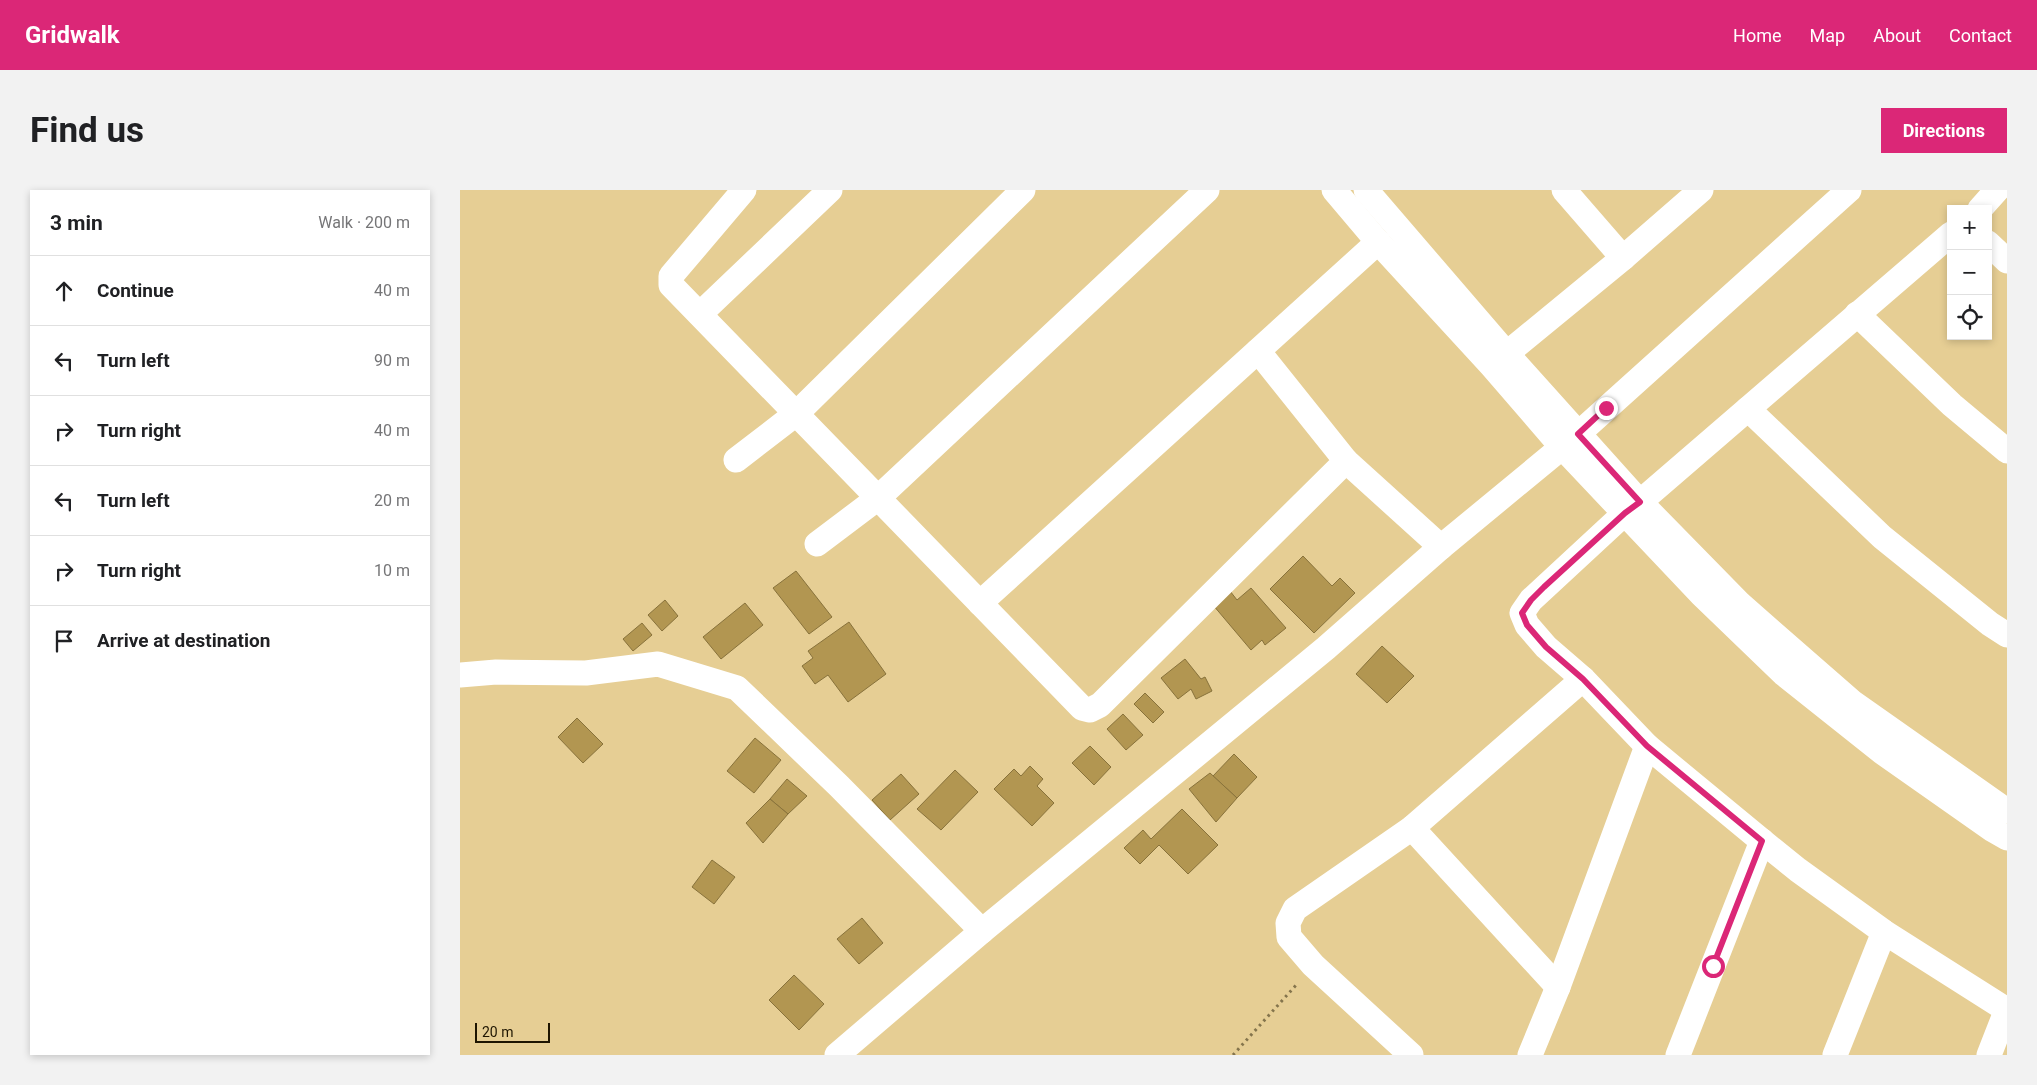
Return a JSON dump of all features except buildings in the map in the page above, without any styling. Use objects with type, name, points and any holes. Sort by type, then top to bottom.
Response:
[{"type":"street","points":[[744,190],[671,276],[672,285],[1082,708],[1090,710],[1100,705],[1346,461]]},
{"type":"street","points":[[700,314],[830,190]]},
{"type":"street","points":[[736,460],[797,413],[1023,190]]},
{"type":"street","points":[[816,544],[878,498],[1208,190]]},
{"type":"street","points":[[1334,190],[1378,242],[1500,360]]},
{"type":"street","points":[[1366,190],[1500,360],[1569,440],[1632,508],[1701,594],[1784,674],[1882,752],[2007,838]]},
{"type":"street","points":[[1564,190],[1623,258]]},
{"type":"street","points":[[1500,360],[1623,258],[1701,190]]},
{"type":"street","points":[[837,1055],[982,931],[1326,648],[1441,547],[1569,440],[1849,190]]},
{"type":"street","points":[[1984,205],[1997,190]]},
{"type":"street","points":[[1947,237],[1632,508],[1531,600],[1522,613],[1527,625],[1546,647],[1583,679],[1647,746],[1762,841],[1798,870],[1884,932],[2007,1009],[1989,1055]]},
{"type":"street","points":[[980,603],[1378,242]]},
{"type":"street","points":[[1992,247],[2007,260]]},
{"type":"street","points":[[1858,314],[1952,406],[2007,451]]},
{"type":"street","points":[[1258,351],[1346,461],[1441,547]]},
{"type":"street","points":[[1748,409],[1882,537],[1990,624],[2007,635]]},
{"type":"street","points":[[1632,508],[1852,702],[2007,811]]},
{"type":"street","points":[[460,675],[496,672],[586,673],[658,664],[737,688],[839,786],[982,931]]},
{"type":"street","points":[[1411,1055],[1313,965],[1289,937],[1288,923],[1295,909],[1412,828],[1583,679]]},
{"type":"street","points":[[1530,1055],[1558,987],[1647,746]]},
{"type":"street","points":[[1412,828],[1558,987]]},
{"type":"street","points":[[1678,1055],[1762,841]]},
{"type":"street","points":[[1835,1055],[1884,932]]},
{"type":"path","points":[[1233,1055],[1278,1007],[1313,965]]},
{"type":"route","points":[[1606,408],[1578,434],[1640,502],[1625,513],[1544,587],[1531,600],[1522,613],[1527,625],[1546,647],[1583,679],[1647,746],[1762,841],[1713,966]]}]
